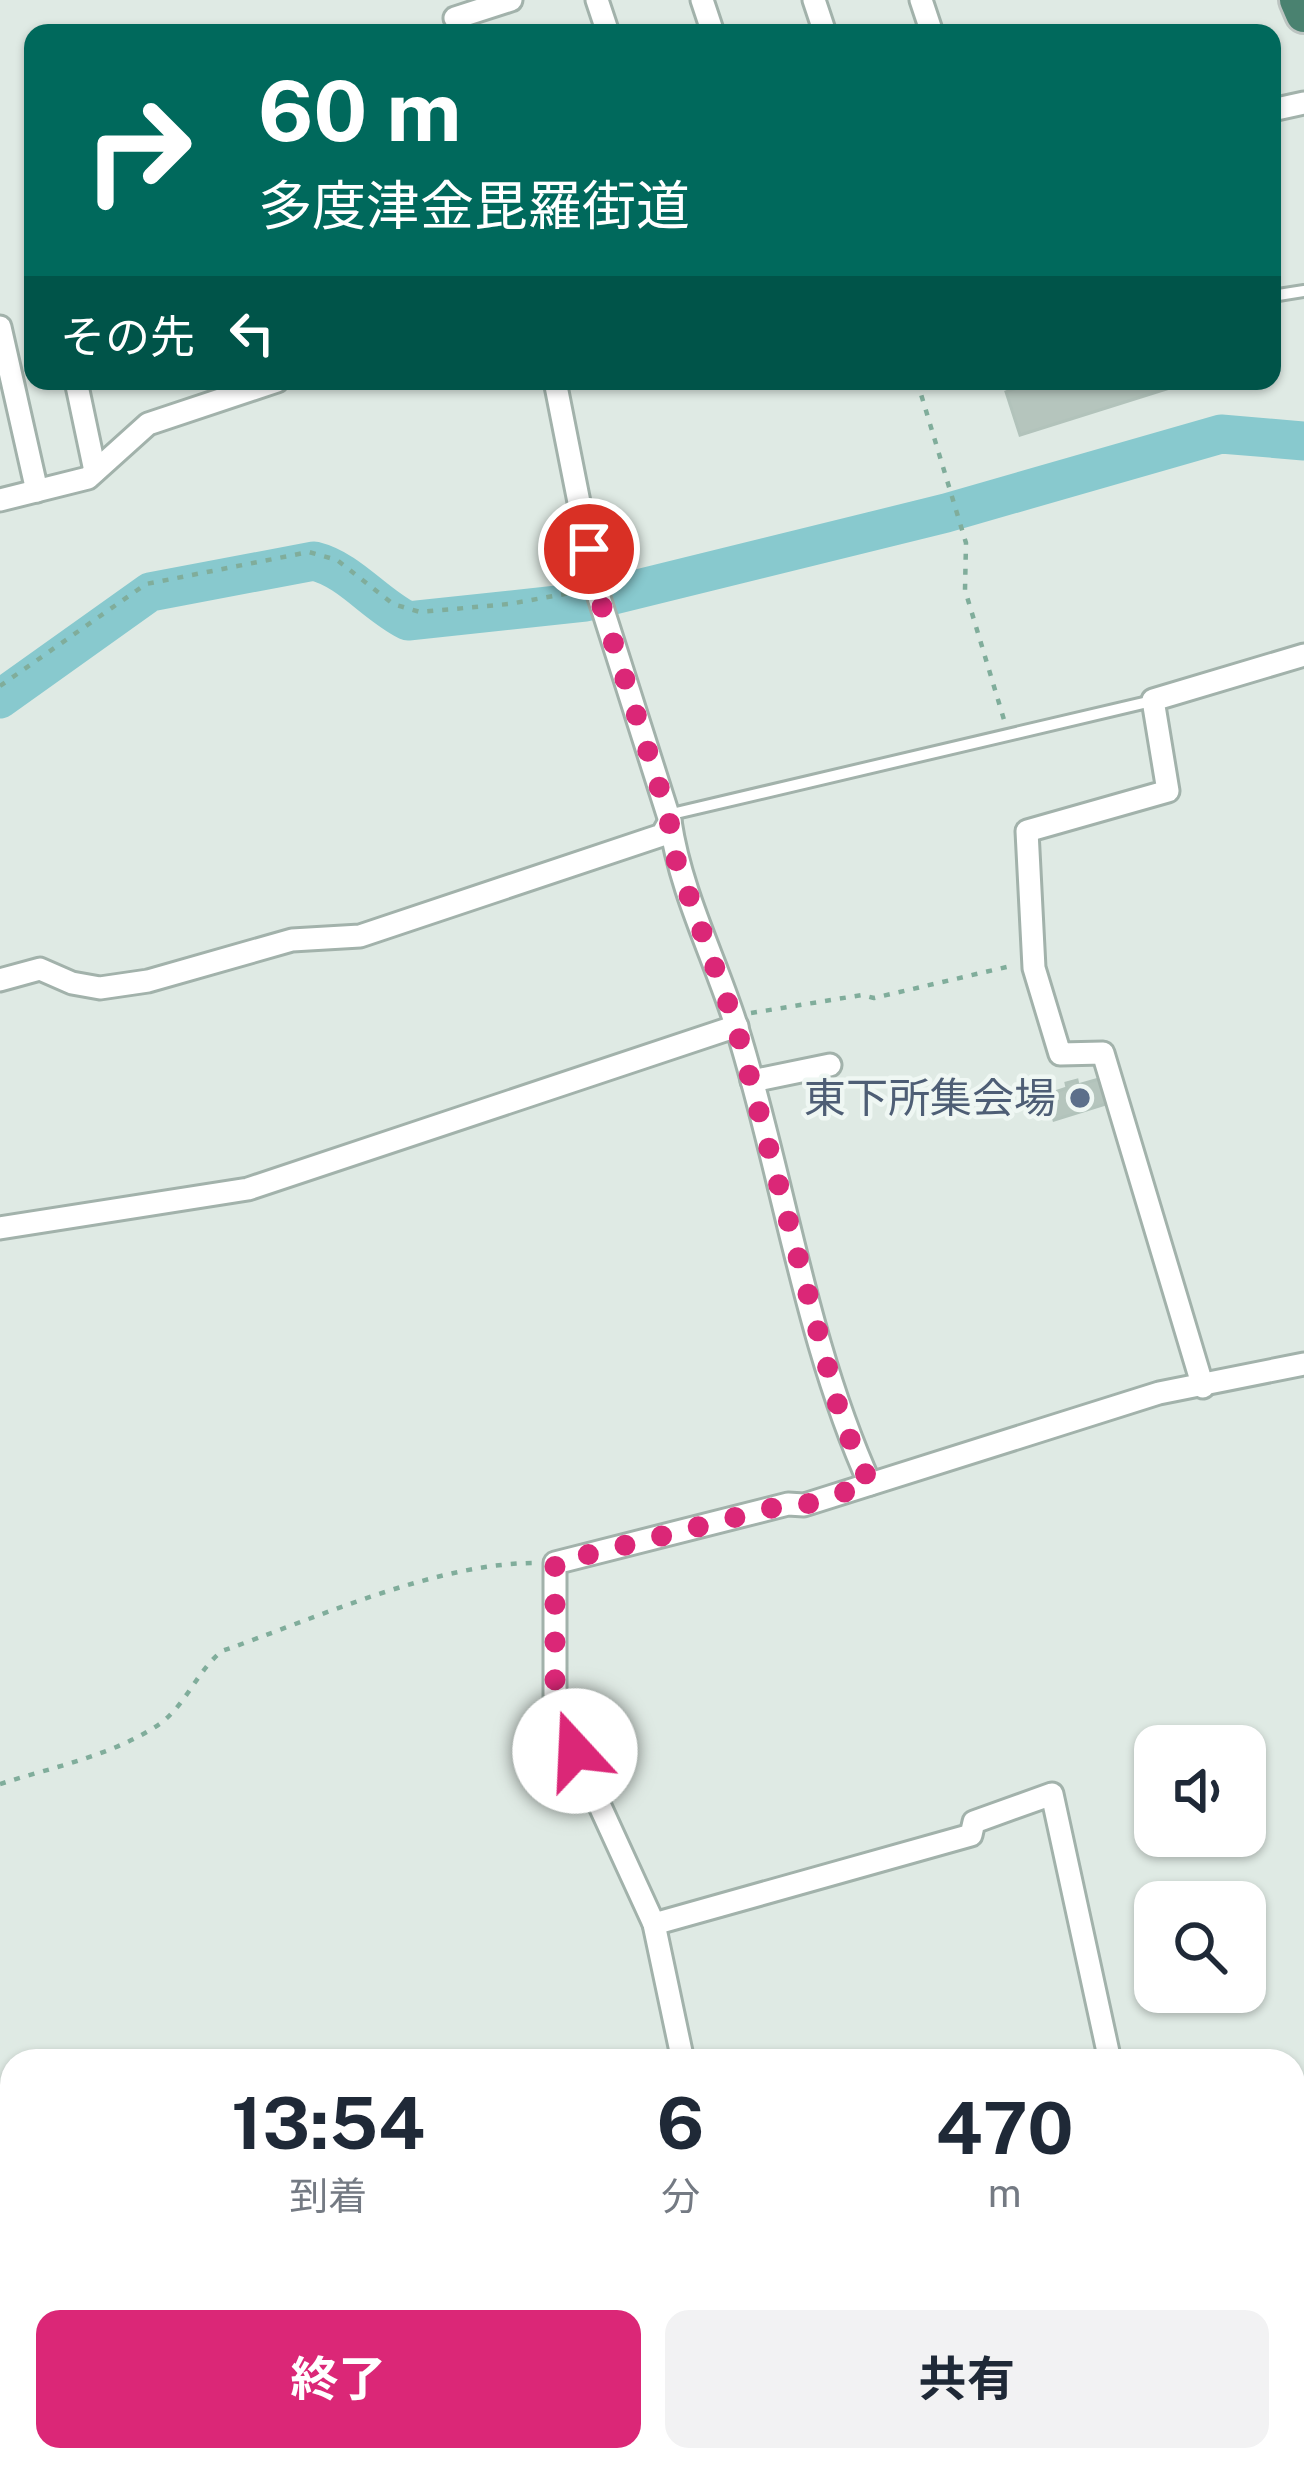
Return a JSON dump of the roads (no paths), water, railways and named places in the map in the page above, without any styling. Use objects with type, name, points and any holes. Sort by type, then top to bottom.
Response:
[{"type":"highway","points":[[1298,0],[1304,14]]},
{"type":"street","points":[[455,17],[511,0]]},
{"type":"street","points":[[0,327],[37,491]]},
{"type":"street","points":[[78,390],[95,471]]},
{"type":"street","points":[[0,500],[88,478],[148,424],[251,390]]},
{"type":"street","points":[[557,390],[598,594],[672,817],[676,860],[735,1021],[842,1421],[870,1484]]},
{"type":"street","points":[[1203,1387],[1103,1053],[1060,1054],[1033,961],[1027,831],[1168,791],[1153,700],[1304,655]]},
{"type":"street","points":[[0,980],[40,969],[72,983],[100,988],[148,981],[292,940],[360,936],[662,835],[672,817]]},
{"type":"street","points":[[0,1228],[248,1189],[735,1021]]},
{"type":"street","points":[[752,1082],[830,1065]]},
{"type":"street","points":[[680,2049],[654,1924],[555,1708],[555,1563],[788,1504],[804,1505],[1159,1393],[1304,1364]]},
{"type":"street","points":[[654,1924],[971,1834],[974,1822],[1052,1794],[1107,2049]]},
{"type":"lane","points":[[672,817],[1153,700]]},
{"type":"waterway","points":[[0,699],[150,592],[314,561],[339,572],[408,621],[585,602],[946,513],[1221,434],[1304,441]]},
{"type":"place","name":"東下所集会場","points":[[1080,1098]]}]
